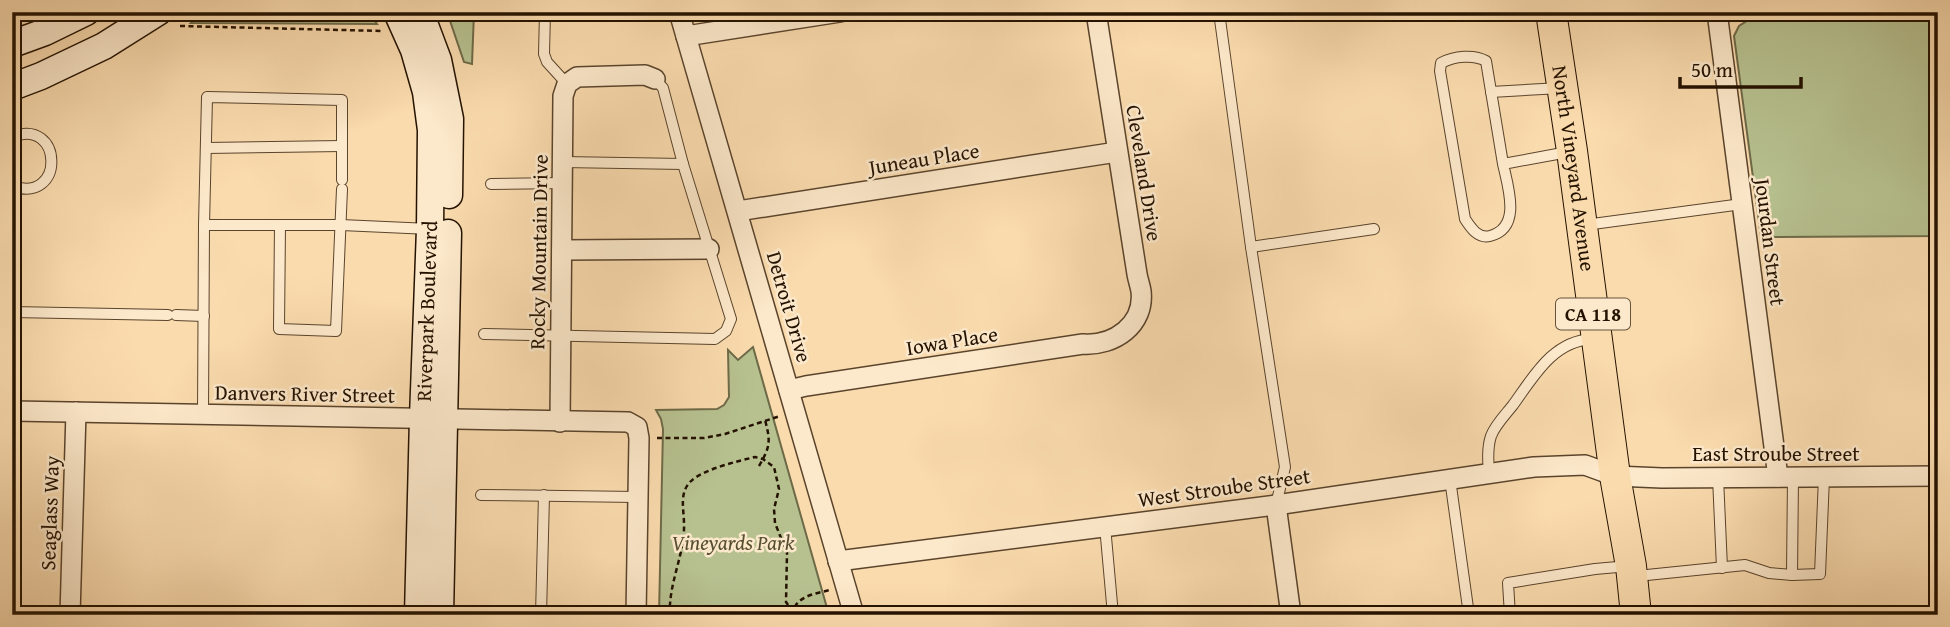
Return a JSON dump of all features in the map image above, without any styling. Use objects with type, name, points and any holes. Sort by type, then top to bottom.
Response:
[{"type":"main road","name":"North Vineyard Avenue","points":[[1551,12],[1615,476],[1632,571],[1636,615]]},
{"type":"street","points":[[12,44],[86,12]]},
{"type":"street","name":"Riverpark Boulevard","points":[[418,615],[434,418],[450,119],[438,60],[420,12]]},
{"type":"street","name":"Detroit Drive","points":[[679,12],[854,615]]},
{"type":"street","points":[[686,36],[840,12]]},
{"type":"street","name":"Cleveland Drive","points":[[1096,12],[1136,274],[1141,290],[1141,305],[1136,319],[1128,331],[1121,335]]},
{"type":"street","name":"Jourdan Street","points":[[1717,12],[1742,204],[1785,477]]},
{"type":"street","points":[[12,88],[169,19]]},
{"type":"street","name":"Riverpark Boulevard","points":[[391,22],[414,50],[426,92],[431,130],[430,229],[440,615]]},
{"type":"street","points":[[567,83],[577,77],[645,75],[655,79]]},
{"type":"street","name":"Rocky Mountain Drive","points":[[559,422],[563,96],[567,83]]},
{"type":"street","name":"Juneau Place","points":[[738,211],[1117,152]]},
{"type":"street","points":[[562,250],[709,249]]},
{"type":"street","name":"Iowa Place","points":[[789,390],[1083,344],[1102,344],[1121,335]]},
{"type":"street","name":"Danvers River Street","points":[[12,411],[628,422],[638,433]]},
{"type":"street","name":"Seaglass Way","points":[[70,615],[76,412]]},
{"type":"street","points":[[636,615],[638,433]]},
{"type":"street","name":"West Stroube Street","points":[[838,561],[1276,505],[1534,467],[1585,465],[1615,476]]},
{"type":"street","name":"East Stroube Street","points":[[1615,476],[1938,476]]},
{"type":"street","points":[[1276,505],[1291,615]]},
{"type":"lane","points":[[545,12],[544,54],[547,62],[567,83]]},
{"type":"lane","points":[[1219,12],[1285,467],[1276,505]]},
{"type":"lane","points":[[1478,56],[1486,61],[1503,164],[1510,201],[1507,225],[1500,233],[1485,237],[1474,232],[1465,219],[1440,71],[1441,62],[1478,56]]},
{"type":"lane","points":[[484,334],[715,339],[726,331],[731,319],[683,164],[663,88],[655,79]]},
{"type":"lane","points":[[1491,92],[1561,88]]},
{"type":"lane","points":[[203,414],[207,97],[342,100],[341,225],[336,331],[278,329],[279,225]]},
{"type":"lane","points":[[12,186],[22,189],[40,185],[47,179],[53,162],[48,145],[41,139],[13,132]]},
{"type":"lane","points":[[206,148],[342,146]]},
{"type":"lane","points":[[1503,164],[1572,151]]},
{"type":"lane","points":[[563,162],[683,164]]},
{"type":"lane","points":[[491,184],[563,183]]},
{"type":"lane","points":[[1581,226],[1742,204]]},
{"type":"lane","points":[[204,225],[341,225],[430,229]]},
{"type":"lane","points":[[1251,247],[1374,229]]},
{"type":"lane","points":[[12,312],[204,316]]},
{"type":"lane","points":[[1489,473],[1487,456],[1492,435],[1539,369],[1555,352],[1565,346],[1579,340],[1597,339]]},
{"type":"lane","points":[[1717,477],[1721,568]]},
{"type":"lane","points":[[1785,477],[1792,575]]},
{"type":"lane","points":[[1510,615],[1508,583],[1595,569],[1632,571],[1745,565],[1769,573],[1820,575],[1824,477]]},
{"type":"lane","points":[[1450,479],[1469,615]]},
{"type":"lane","points":[[481,495],[637,497]]},
{"type":"lane","points":[[541,615],[544,495]]},
{"type":"lane","points":[[1105,526],[1113,615]]},
{"type":"path","points":[[169,19],[391,22]]},
{"type":"path","points":[[638,433],[704,438],[794,412]]},
{"type":"path","points":[[759,466],[769,448],[765,420]]},
{"type":"path","points":[[670,615],[672,584],[685,526],[682,501],[687,485],[699,474],[755,457],[764,458],[774,467],[779,489],[774,509],[775,523],[786,553],[786,602],[792,613]]},
{"type":"path","points":[[792,613],[795,605],[806,597],[847,586]]},
{"type":"green space","points":[[203,12],[369,12],[377,24],[191,23]]},
{"type":"green space","points":[[447,12],[474,12],[472,64],[464,62]]},
{"type":"green space","points":[[1938,12],[1938,236],[1761,237],[1734,36],[1739,26],[1750,19]]},
{"type":"green space","name":"Vineyards Park","points":[[753,347],[829,615],[659,615],[663,429],[656,410],[717,409],[724,405],[729,397],[728,350],[738,360]]}]
